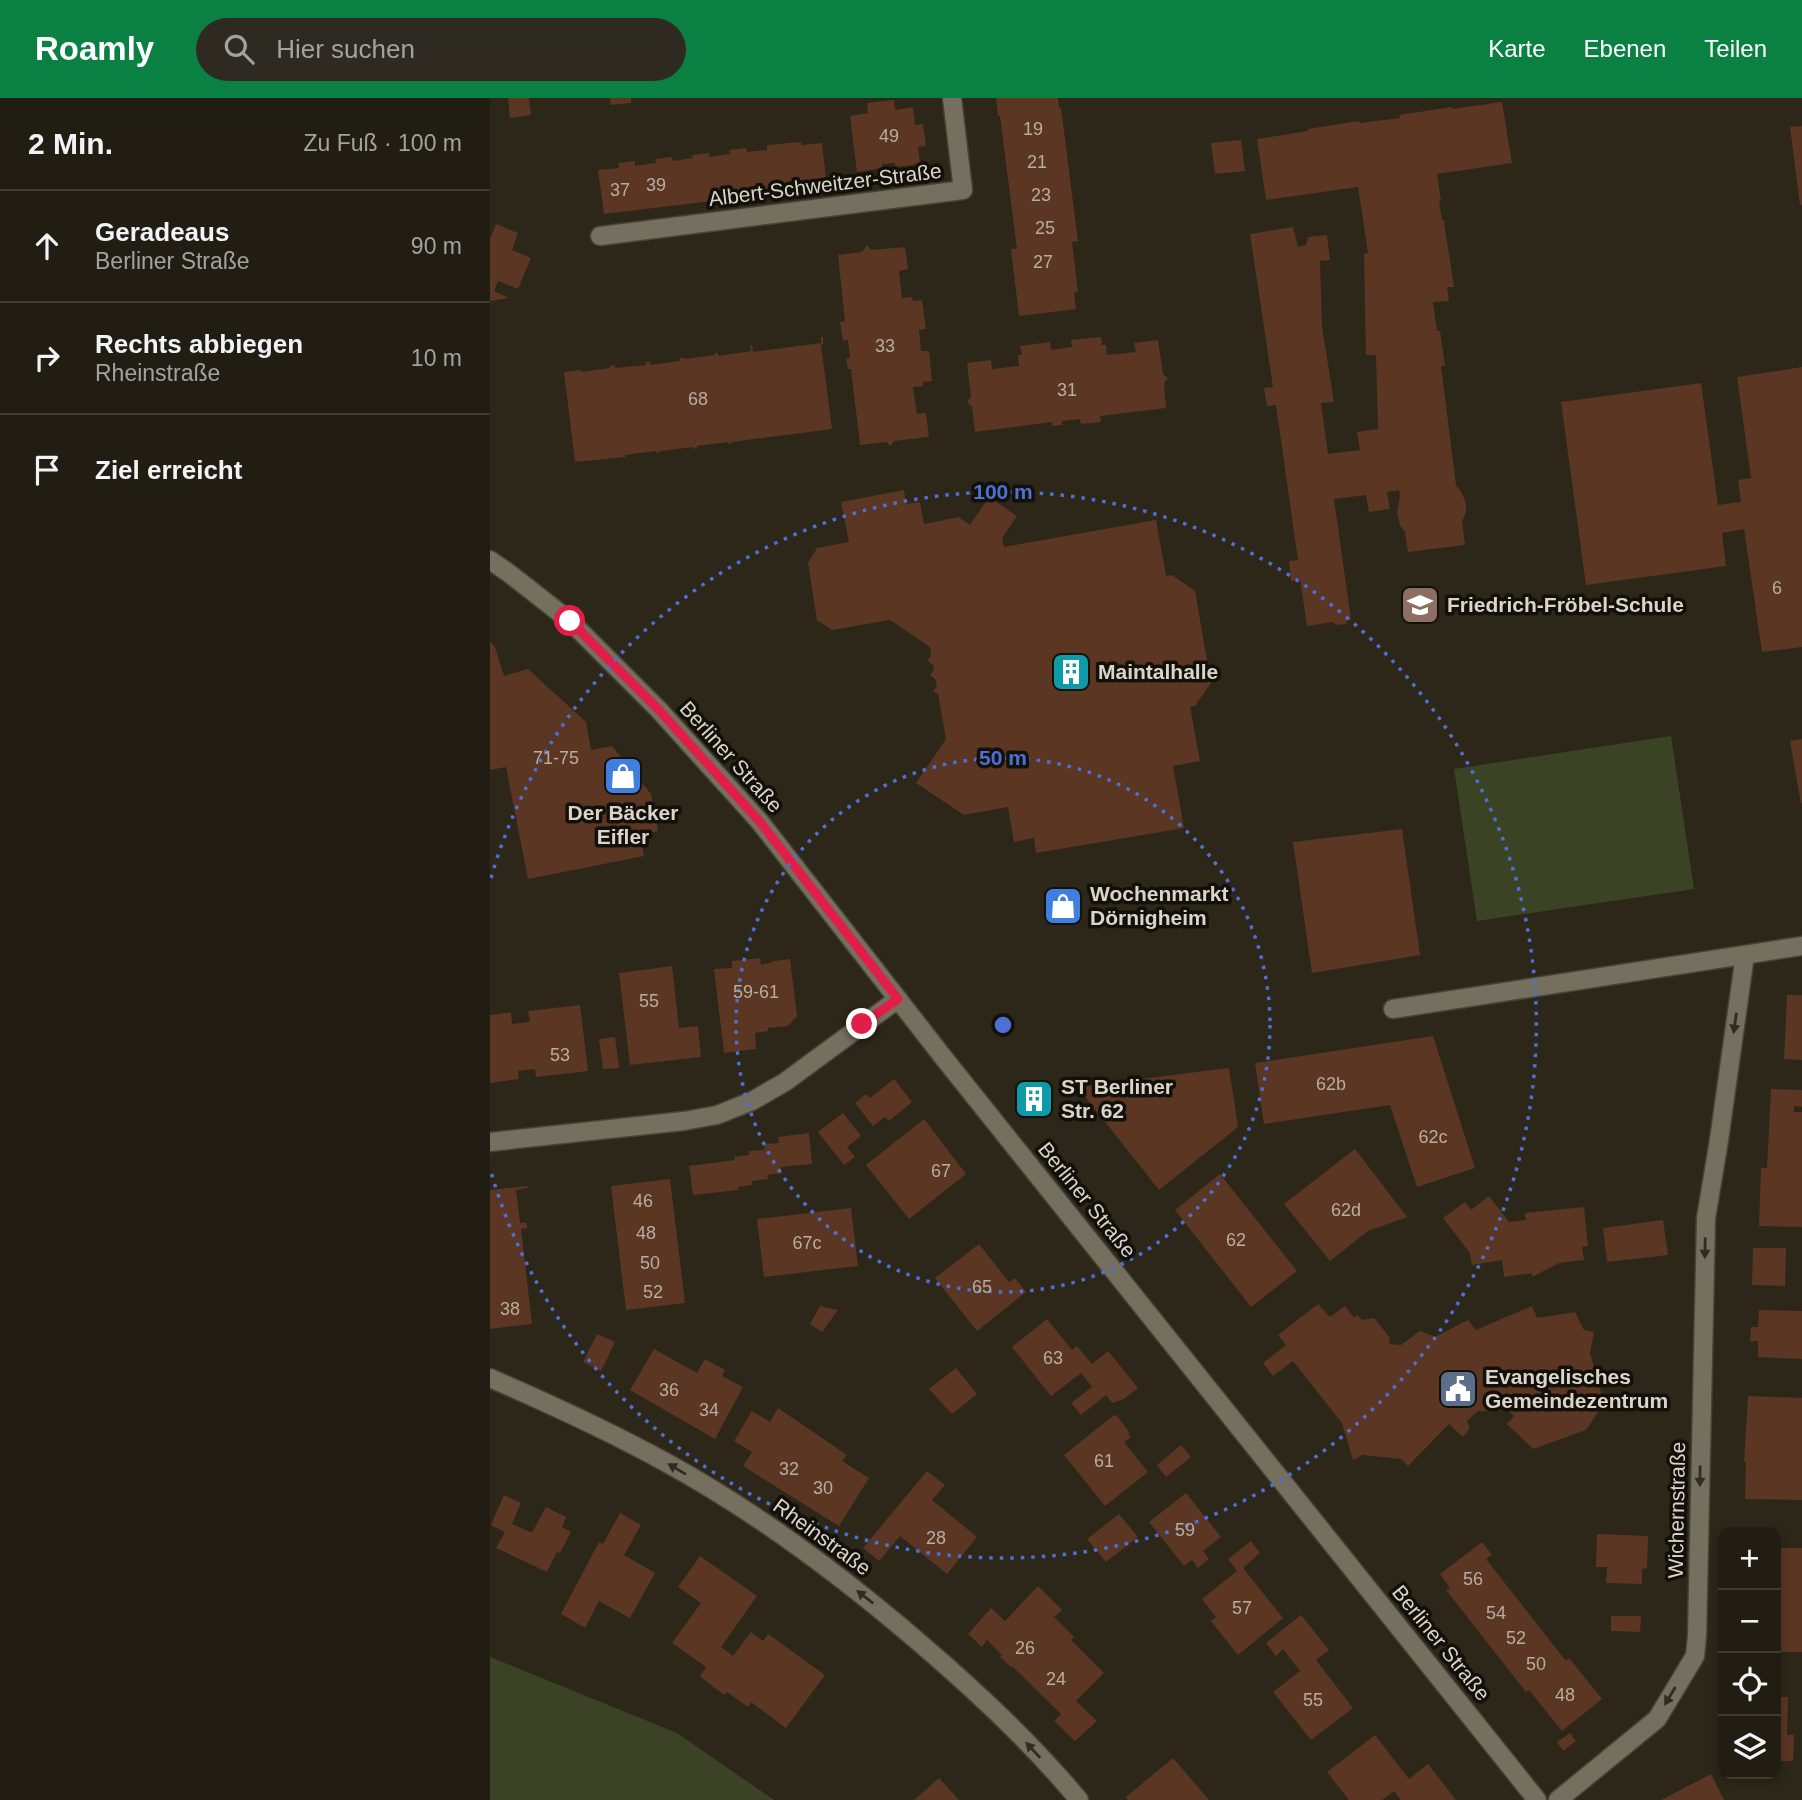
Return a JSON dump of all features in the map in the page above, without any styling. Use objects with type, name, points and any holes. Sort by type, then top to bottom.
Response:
[{"type":"street","name":"Albert-Schweitzer-Straße","points":[[600,236],[963,190],[952,98]]},
{"type":"street","name":"Berliner Straße","points":[[490,561],[510,573],[570,621],[659,710],[760,822],[1537,1800]]},
{"type":"street","points":[[1393,1009],[1802,946]]},
{"type":"street","name":"Wichernstraße","points":[[1558,1800],[1657,1718],[1695,1656],[1706,1219],[1745,955]]},
{"type":"street","points":[[490,1142],[717,1115],[752,1101],[785,1082],[898,999]]},
{"type":"street","name":"Rheinstraße","points":[[490,1378],[581,1418],[668,1463],[758,1518],[871,1601],[944,1664],[1006,1721],[1079,1800]]},
{"type":"green space","points":[[1671,736],[1694,889],[1477,921],[1454,769]]},
{"type":"green space","points":[[490,1657],[677,1733],[774,1800],[490,1800]]},
{"type":"building","points":[[508,98],[529,98],[531,115],[510,118]]},
{"type":"building","points":[[610,98],[631,98],[631,103],[611,105]]},
{"type":"building","points":[[996,98],[1058,98],[1078,241],[1072,242],[1078,292],[1074,293],[1076,309],[1019,316],[1011,249],[1017,249]]},
{"type":"building","points":[[894,100],[895,110],[913,107],[915,125],[923,124],[926,146],[918,147],[920,164],[895,167],[895,163],[882,164],[882,168],[857,172],[850,116],[868,113],[867,103]]},
{"type":"building","points":[[1502,102],[1512,163],[1437,174],[1454,287],[1447,287],[1449,301],[1433,302],[1445,366],[1441,366],[1456,485],[1466,504],[1462,521],[1465,545],[1408,552],[1405,532],[1397,513],[1399,490],[1387,492],[1390,509],[1369,512],[1366,495],[1334,499],[1351,620],[1346,621],[1347,624],[1335,625],[1334,622],[1307,626],[1300,579],[1291,581],[1289,561],[1298,560],[1276,405],[1267,406],[1264,388],[1273,387],[1250,234],[1293,227],[1298,247],[1306,245],[1308,237],[1327,235],[1330,260],[1320,261],[1322,326],[1334,402],[1321,403],[1328,454],[1360,450],[1357,432],[1378,429],[1376,355],[1366,355],[1364,254],[1368,253],[1358,187],[1266,200],[1257,139],[1359,121],[1400,118],[1399,115]]},
{"type":"building","points":[[1802,126],[1802,205],[1800,205],[1790,127]]},
{"type":"building","points":[[1241,140],[1245,171],[1215,174],[1211,143]]},
{"type":"building","points":[[801,142],[802,145],[822,143],[827,187],[604,214],[598,170],[619,168],[618,163],[635,161],[635,166],[656,163],[655,159],[672,157],[673,161],[709,153],[709,157],[730,154],[729,150],[767,150],[767,145]]},
{"type":"building","points":[[496,224],[518,233],[512,250],[531,258],[518,289],[498,281],[494,291],[509,298],[490,301],[490,239]]},
{"type":"building","points":[[867,245],[871,250],[905,247],[908,269],[899,271],[902,298],[922,300],[926,329],[919,330],[921,351],[929,351],[932,381],[913,387],[917,414],[926,413],[929,437],[894,441],[890,446],[887,442],[860,445],[851,369],[848,369],[846,359],[850,358],[848,340],[843,341],[840,322],[845,321],[838,255],[862,252]]},
{"type":"building","points":[[821,337],[832,429],[731,444],[728,442],[697,446],[693,449],[575,462],[564,372],[581,372],[615,365],[615,368],[646,365],[645,362],[650,362],[650,365],[715,353],[718,353],[718,356],[751,351],[750,345],[753,352],[821,343]]},
{"type":"building","points":[[1101,337],[1102,345],[1106,345],[1107,355],[1136,352],[1134,343],[1158,340],[1163,374],[1168,378],[1164,383],[1166,408],[1100,416],[1101,422],[1081,424],[1080,419],[1062,421],[1062,425],[1052,426],[1052,422],[975,432],[972,407],[967,402],[971,397],[967,363],[991,360],[992,369],[1019,366],[1018,355],[1022,355],[1020,346],[1050,342],[1051,350],[1072,347],[1071,340]]},
{"type":"building","points":[[1802,367],[1802,647],[1762,652],[1744,529],[1722,533],[1726,566],[1586,585],[1561,402],[1701,383],[1718,505],[1741,502],[1738,480],[1751,478],[1737,377]]},
{"type":"building","name":"Maintalhalle","points":[[904,490],[906,504],[920,502],[924,524],[959,517],[970,525],[989,497],[1017,516],[1002,538],[1004,547],[1156,520],[1166,576],[1172,575],[1195,591],[1211,683],[1195,706],[1190,707],[1200,761],[1173,766],[1184,828],[1036,853],[1034,838],[1014,842],[1008,807],[964,815],[916,783],[946,739],[938,694],[933,691],[937,686],[930,675],[934,670],[933,665],[927,661],[931,656],[930,647],[890,620],[832,630],[817,620],[808,563],[817,548],[849,542],[841,502]]},
{"type":"building","points":[[490,642],[495,647],[504,676],[528,669],[586,722],[591,750],[612,746],[651,794],[658,831],[640,835],[644,856],[528,879],[506,767],[490,770]]},
{"type":"building","points":[[1802,739],[1802,803],[1801,804],[1790,741]]},
{"type":"building","points":[[1402,829],[1420,955],[1312,973],[1293,842]]},
{"type":"building","points":[[760,958],[761,965],[790,959],[797,1016],[788,1026],[768,1028],[768,1031],[755,1033],[756,1049],[724,1053],[714,969],[732,968],[732,961]]},
{"type":"building","points":[[672,966],[679,1028],[698,1026],[701,1057],[630,1065],[619,973]]},
{"type":"building","points":[[1787,995],[1802,995],[1802,1060],[1784,1059]]},
{"type":"building","points":[[580,1005],[588,1071],[536,1077],[535,1069],[518,1071],[519,1079],[490,1083],[490,1015],[511,1012],[512,1024],[530,1022],[528,1011]]},
{"type":"building","points":[[1433,1036],[1475,1168],[1417,1187],[1390,1105],[1264,1124],[1255,1063]]},
{"type":"building","points":[[615,1037],[619,1068],[603,1069],[599,1039]]},
{"type":"building","points":[[1229,1068],[1238,1127],[1159,1190],[1083,1094],[1085,1086]]},
{"type":"building","points":[[894,1079],[912,1102],[889,1121],[885,1117],[873,1126],[855,1103],[866,1094],[870,1098]]},
{"type":"building","points":[[1771,1089],[1802,1090],[1802,1107],[1794,1106],[1794,1112],[1802,1112],[1802,1227],[1759,1226],[1761,1168],[1767,1168]]},
{"type":"building","name":"ST Berliner Str. 62","points":[[1037,1091],[1043,1101],[1031,1108],[1025,1098]]},
{"type":"building","points":[[843,1113],[861,1136],[847,1147],[855,1157],[844,1165],[818,1132]]},
{"type":"building","points":[[924,1119],[966,1174],[909,1219],[866,1165]]},
{"type":"building","points":[[809,1133],[812,1164],[781,1167],[782,1173],[767,1175],[768,1179],[752,1181],[752,1185],[738,1187],[738,1190],[693,1195],[689,1166],[735,1160],[734,1157],[749,1155],[749,1151],[765,1150],[764,1144],[779,1143],[778,1137]]},
{"type":"building","points":[[1355,1149],[1407,1217],[1368,1231],[1330,1261],[1284,1204]]},
{"type":"building","points":[[1220,1174],[1297,1271],[1251,1307],[1175,1210]]},
{"type":"building","points":[[670,1179],[685,1303],[626,1310],[611,1186]]},
{"type":"building","points":[[528,1188],[516,1190],[520,1223],[526,1222],[527,1225],[527,1228],[521,1229],[532,1324],[490,1329],[490,1190]]},
{"type":"building","points":[[1489,1196],[1509,1222],[1526,1220],[1525,1213],[1584,1207],[1588,1246],[1582,1247],[1584,1260],[1559,1263],[1532,1277],[1532,1273],[1504,1277],[1502,1260],[1472,1265],[1470,1253],[1443,1218],[1465,1202],[1471,1210]]},
{"type":"building","points":[[851,1208],[858,1266],[764,1277],[757,1219]]},
{"type":"building","points":[[1663,1220],[1668,1255],[1607,1262],[1603,1228]]},
{"type":"building","points":[[979,1244],[1009,1282],[1015,1278],[1026,1292],[977,1331],[935,1278]]},
{"type":"building","points":[[1753,1248],[1786,1248],[1785,1286],[1752,1285]]},
{"type":"building","name":"Evangelisches Gemeindezentrum","points":[[1318,1304],[1330,1317],[1345,1306],[1354,1318],[1357,1315],[1362,1320],[1374,1318],[1390,1338],[1389,1344],[1401,1345],[1420,1331],[1435,1337],[1468,1320],[1476,1330],[1532,1306],[1537,1318],[1575,1312],[1584,1330],[1594,1332],[1590,1353],[1604,1403],[1586,1430],[1533,1449],[1507,1424],[1514,1416],[1508,1410],[1478,1411],[1467,1421],[1470,1428],[1463,1437],[1449,1424],[1408,1466],[1401,1459],[1363,1455],[1353,1460],[1342,1423],[1293,1361],[1273,1376],[1263,1363],[1286,1345],[1278,1335]]},
{"type":"building","points":[[820,1306],[838,1310],[822,1332],[810,1324]]},
{"type":"building","points":[[1759,1310],[1802,1311],[1802,1359],[1758,1357],[1758,1341],[1750,1341],[1751,1327],[1758,1327]]},
{"type":"building","points":[[1047,1319],[1072,1350],[1077,1346],[1092,1364],[1108,1351],[1138,1388],[1124,1399],[1112,1403],[1106,1395],[1081,1415],[1071,1403],[1092,1387],[1081,1373],[1051,1396],[1012,1347]]},
{"type":"building","points":[[597,1334],[615,1342],[601,1371],[583,1362]]},
{"type":"building","points":[[654,1349],[697,1373],[705,1359],[725,1370],[722,1376],[743,1387],[715,1439],[630,1390]]},
{"type":"building","points":[[956,1368],[977,1394],[952,1414],[929,1389]]},
{"type":"building","points":[[1748,1396],[1802,1398],[1802,1500],[1745,1499]]},
{"type":"building","points":[[778,1408],[847,1455],[842,1461],[869,1478],[839,1526],[743,1466],[752,1452],[734,1441],[752,1411],[770,1422]]},
{"type":"building","points":[[1114,1415],[1130,1433],[1128,1434],[1131,1437],[1124,1442],[1148,1472],[1105,1506],[1064,1455]]},
{"type":"building","points":[[1181,1445],[1191,1457],[1166,1477],[1157,1465]]},
{"type":"building","points":[[927,1471],[945,1485],[932,1500],[977,1537],[947,1574],[900,1536],[879,1561],[863,1548]]},
{"type":"building","points":[[1186,1493],[1221,1537],[1203,1551],[1209,1559],[1198,1568],[1192,1560],[1184,1566],[1149,1522]]},
{"type":"building","points":[[504,1495],[521,1503],[512,1524],[530,1532],[546,1507],[566,1517],[562,1527],[571,1532],[547,1572],[496,1548],[505,1532],[491,1525]]},
{"type":"building","points":[[620,1513],[641,1525],[624,1555],[655,1573],[630,1618],[599,1601],[585,1628],[561,1614],[599,1542],[603,1544]]},
{"type":"building","points":[[1119,1514],[1138,1537],[1106,1562],[1087,1539]]},
{"type":"building","points":[[1597,1534],[1648,1536],[1647,1568],[1642,1569],[1642,1584],[1606,1583],[1607,1567],[1596,1567]]},
{"type":"building","points":[[1251,1541],[1260,1553],[1244,1569],[1283,1618],[1238,1655],[1211,1621],[1216,1617],[1202,1599],[1237,1571],[1228,1559]]},
{"type":"building","points":[[1482,1542],[1492,1555],[1486,1559],[1566,1661],[1569,1658],[1602,1699],[1562,1731],[1529,1690],[1526,1692],[1446,1590],[1450,1588],[1440,1574]]},
{"type":"building","points":[[1781,1548],[1802,1548],[1802,1652],[1781,1652]]},
{"type":"building","points":[[700,1556],[757,1596],[721,1647],[733,1656],[751,1632],[763,1641],[768,1634],[825,1675],[786,1728],[751,1702],[748,1707],[727,1692],[725,1695],[712,1686],[700,1676],[706,1667],[672,1643],[701,1603],[678,1587]]},
{"type":"building","points":[[1038,1586],[1062,1610],[1054,1617],[1074,1637],[1071,1640],[1104,1673],[1076,1701],[1097,1721],[1075,1741],[1054,1721],[1061,1714],[1000,1657],[1002,1655],[987,1640],[982,1647],[968,1634],[991,1608],[1005,1621]]},
{"type":"building","points":[[1301,1615],[1329,1650],[1316,1660],[1353,1708],[1311,1740],[1273,1692],[1300,1671],[1283,1649],[1276,1656],[1266,1643]]},
{"type":"building","points":[[1611,1616],[1641,1616],[1640,1632],[1611,1631]]},
{"type":"building","points":[[1781,1697],[1788,1697],[1787,1735],[1794,1735],[1793,1761],[1781,1761]]},
{"type":"building","points":[[1570,1733],[1576,1741],[1563,1751],[1557,1742]]},
{"type":"building","points":[[1375,1735],[1409,1779],[1428,1764],[1456,1800],[1401,1800],[1394,1791],[1382,1800],[1349,1800],[1327,1772]]},
{"type":"building","points":[[1173,1758],[1209,1800],[1128,1800],[1126,1797]]},
{"type":"building","points":[[1711,1774],[1724,1800],[1661,1800]]},
{"type":"building","points":[[939,1778],[959,1800],[914,1800]]},
{"type":"place","name":"Friedrich-Fröbel-Schule","points":[[1420,605]]},
{"type":"place","name":"Maintalhalle","points":[[1071,672]]},
{"type":"place","name":"Der Bäcker Eifler","points":[[623,776]]},
{"type":"place","name":"Wochenmarkt Dörnigheim","points":[[1063,906]]},
{"type":"place","name":"ST Berliner Str. 62","points":[[1034,1099]]},
{"type":"place","name":"Evangelisches Gemeindezentrum","points":[[1458,1389]]},
{"type":"route","points":[[570,621],[659,710],[760,822],[898,999],[862,1024]]}]
